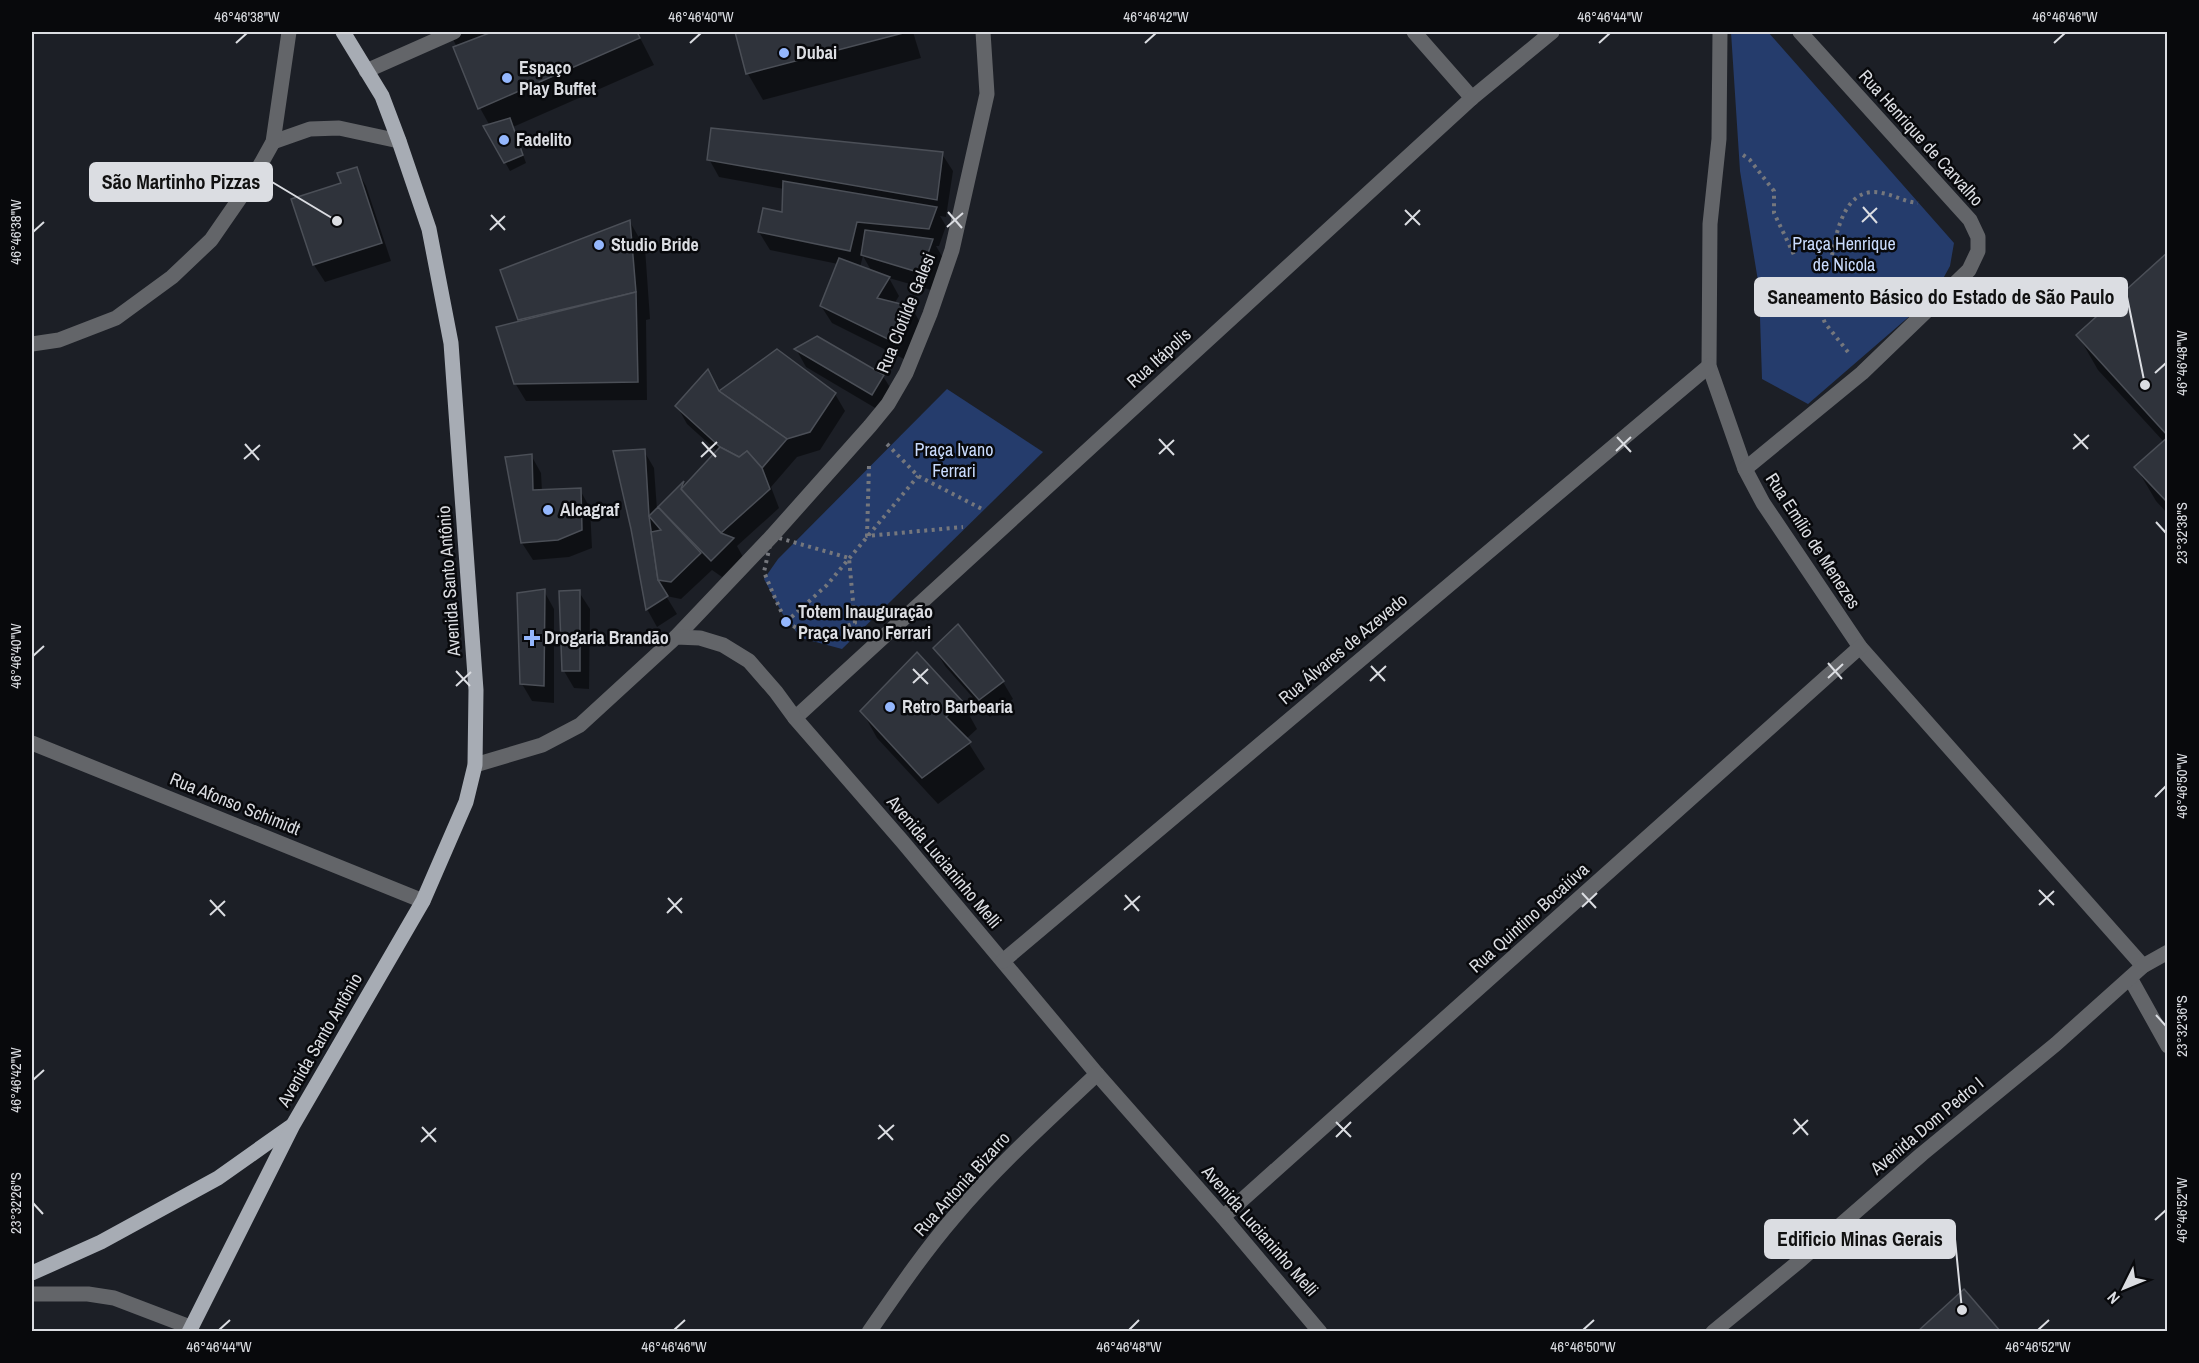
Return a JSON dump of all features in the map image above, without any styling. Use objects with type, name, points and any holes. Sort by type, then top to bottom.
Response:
[{"type":"main road","name":"Avenida Santo Antônio","points":[[190,1329],[293,1125],[423,901],[466,802],[475,765],[476,690],[451,343],[429,229],[399,141],[382,96],[343,32]]},
{"type":"main road","points":[[32,1273],[101,1242],[218,1178],[293,1125]]},
{"type":"street","points":[[32,344],[59,340],[116,318],[172,277],[211,240],[249,184],[273,142],[289,32]]},
{"type":"street","points":[[366,71],[454,32]]},
{"type":"street","name":"Rua Clotilde Galesi","points":[[676,637],[772,536],[870,426],[888,404],[906,373],[930,314],[952,250],[987,94],[983,32]]},
{"type":"street","points":[[1414,32],[1472,98]]},
{"type":"street","name":"Rua Itápolis","points":[[795,718],[1472,98],[1552,32]]},
{"type":"street","name":"Rua Emílio de Menezes","points":[[1720,32],[1719,139],[1710,224],[1709,366],[1745,469],[1763,503],[1860,647],[2143,966]]},
{"type":"street","name":"Rua Henrique de Carvalho","points":[[1745,469],[1862,373],[1970,270],[1978,251],[1978,237],[1970,220],[1800,32]]},
{"type":"street","points":[[273,142],[310,129],[339,128],[399,141]]},
{"type":"street","name":"Rua Álvares de Azevedo","points":[[1003,961],[1709,366]]},
{"type":"street","points":[[475,765],[542,745],[580,725],[676,637]]},
{"type":"street","name":"Avenida Lucianinho Melli","points":[[676,637],[700,638],[723,645],[749,661],[1097,1074],[1223,1217],[1320,1332]]},
{"type":"street","name":"Rua Quintino Bocaiúva","points":[[1223,1217],[1860,647]]},
{"type":"street","name":"Rua Afonso Schimidt","points":[[32,743],[423,901]]},
{"type":"street","name":"Avenida Dom Pedro I","points":[[1713,1332],[1797,1263],[1922,1154],[2056,1044],[2143,966],[2168,952]]},
{"type":"street","points":[[2130,978],[2168,1046]]},
{"type":"street","name":"Rua Antonia Bizarro","points":[[869,1332],[954,1216],[1016,1151],[1097,1074]]},
{"type":"street","points":[[32,1294],[88,1294],[114,1298],[190,1329]]},
{"type":"path","points":[[1719,139],[1750,160],[1774,192],[1774,213],[1795,257]]},
{"type":"path","points":[[1832,255],[1841,218],[1851,202],[1864,194],[1880,192],[1909,203],[1931,205],[1955,203]]},
{"type":"path","points":[[1815,299],[1825,323],[1862,373]]},
{"type":"path","points":[[870,426],[918,476],[1009,522]]},
{"type":"path","points":[[867,536],[870,426]]},
{"type":"path","points":[[786,622],[827,585],[918,476]]},
{"type":"path","points":[[867,536],[1009,522]]},
{"type":"path","points":[[772,536],[849,558],[855,622],[815,638],[786,622],[764,572],[772,536]]},
{"type":"green space","name":"Praça Henrique de Nicola","points":[[1731,32],[1768,32],[1954,243],[1950,266],[1934,295],[1808,404],[1762,379],[1759,287],[1740,171]]},
{"type":"green space","name":"Praça Ivano Ferrari","points":[[947,389],[1043,452],[842,649],[801,638],[782,613],[764,579],[778,559]]},
{"type":"building","name":"Espaço Play Buffet","points":[[492,32],[637,32],[640,38],[478,109],[453,47]]},
{"type":"building","name":"Dubai","points":[[735,32],[907,32],[746,74]]},
{"type":"building","name":"Fadelito","points":[[510,118],[523,155],[504,163],[483,126]]},
{"type":"building","points":[[711,128],[943,152],[937,200],[707,160]]},
{"type":"building","points":[[357,167],[382,243],[313,265],[291,199],[341,183],[337,173]]},
{"type":"building","points":[[783,181],[937,207],[929,229],[857,222],[850,251],[758,232],[763,208],[782,212]]},
{"type":"building","name":"Studio Bride","points":[[630,220],[636,292],[518,320],[500,270]]},
{"type":"building","points":[[865,230],[933,239],[921,273],[861,255]]},
{"type":"building","points":[[2168,252],[2168,436],[2076,335]]},
{"type":"building","points":[[839,258],[890,277],[877,298],[913,307],[898,344],[820,306]]},
{"type":"building","points":[[636,292],[638,382],[514,384],[496,327]]},
{"type":"building","points":[[817,336],[884,375],[872,395],[794,349]]},
{"type":"building","points":[[777,349],[836,393],[810,432],[787,439],[719,391]]},
{"type":"building","points":[[708,369],[719,391],[787,439],[762,468],[747,451],[739,457],[720,447],[675,406]]},
{"type":"building","points":[[2168,437],[2168,503],[2134,467]]},
{"type":"building","points":[[720,447],[739,457],[747,451],[762,468],[770,489],[721,533],[681,489]]},
{"type":"building","points":[[645,449],[649,516],[658,580],[668,596],[646,610],[613,451]]},
{"type":"building","name":"Alcagraf","points":[[532,454],[533,490],[581,488],[582,530],[558,540],[521,543],[505,457]]},
{"type":"building","points":[[684,481],[681,489],[721,533],[734,538],[711,561],[658,507]]},
{"type":"building","points":[[658,507],[701,553],[671,582],[658,580],[651,532],[661,530],[649,516]]},
{"type":"building","name":"Drogaria Brandão","points":[[545,589],[544,686],[520,684],[517,593]]},
{"type":"building","points":[[580,590],[580,671],[562,671],[559,591]]},
{"type":"building","points":[[958,624],[1004,681],[979,700],[933,648]]},
{"type":"building","points":[[917,652],[963,702],[946,717],[971,742],[922,778],[860,711]]},
{"type":"building","points":[[1964,1289],[2001,1332],[1917,1332]]},
{"type":"place","name":"Dubai","points":[[784,53]]},
{"type":"place","name":"Espaço Play Buffet","points":[[507,78]]},
{"type":"place","name":"Fadelito","points":[[504,140]]},
{"type":"place","name":"São Martinho Pizzas","points":[[337,221]]},
{"type":"place","name":"Studio Bride","points":[[599,245]]},
{"type":"place","name":"Saneamento Básico do Estado de São Paulo","points":[[2145,385]]},
{"type":"place","name":"Alcagraf","points":[[548,510]]},
{"type":"place","name":"Totem Inauguração Praça Ivano Ferrari","points":[[786,622]]},
{"type":"place","name":"Drogaria Brandão","points":[[532,638]]},
{"type":"place","name":"Retro Barbearia","points":[[890,707]]},
{"type":"place","name":"Edificio Minas Gerais","points":[[1962,1310]]}]
